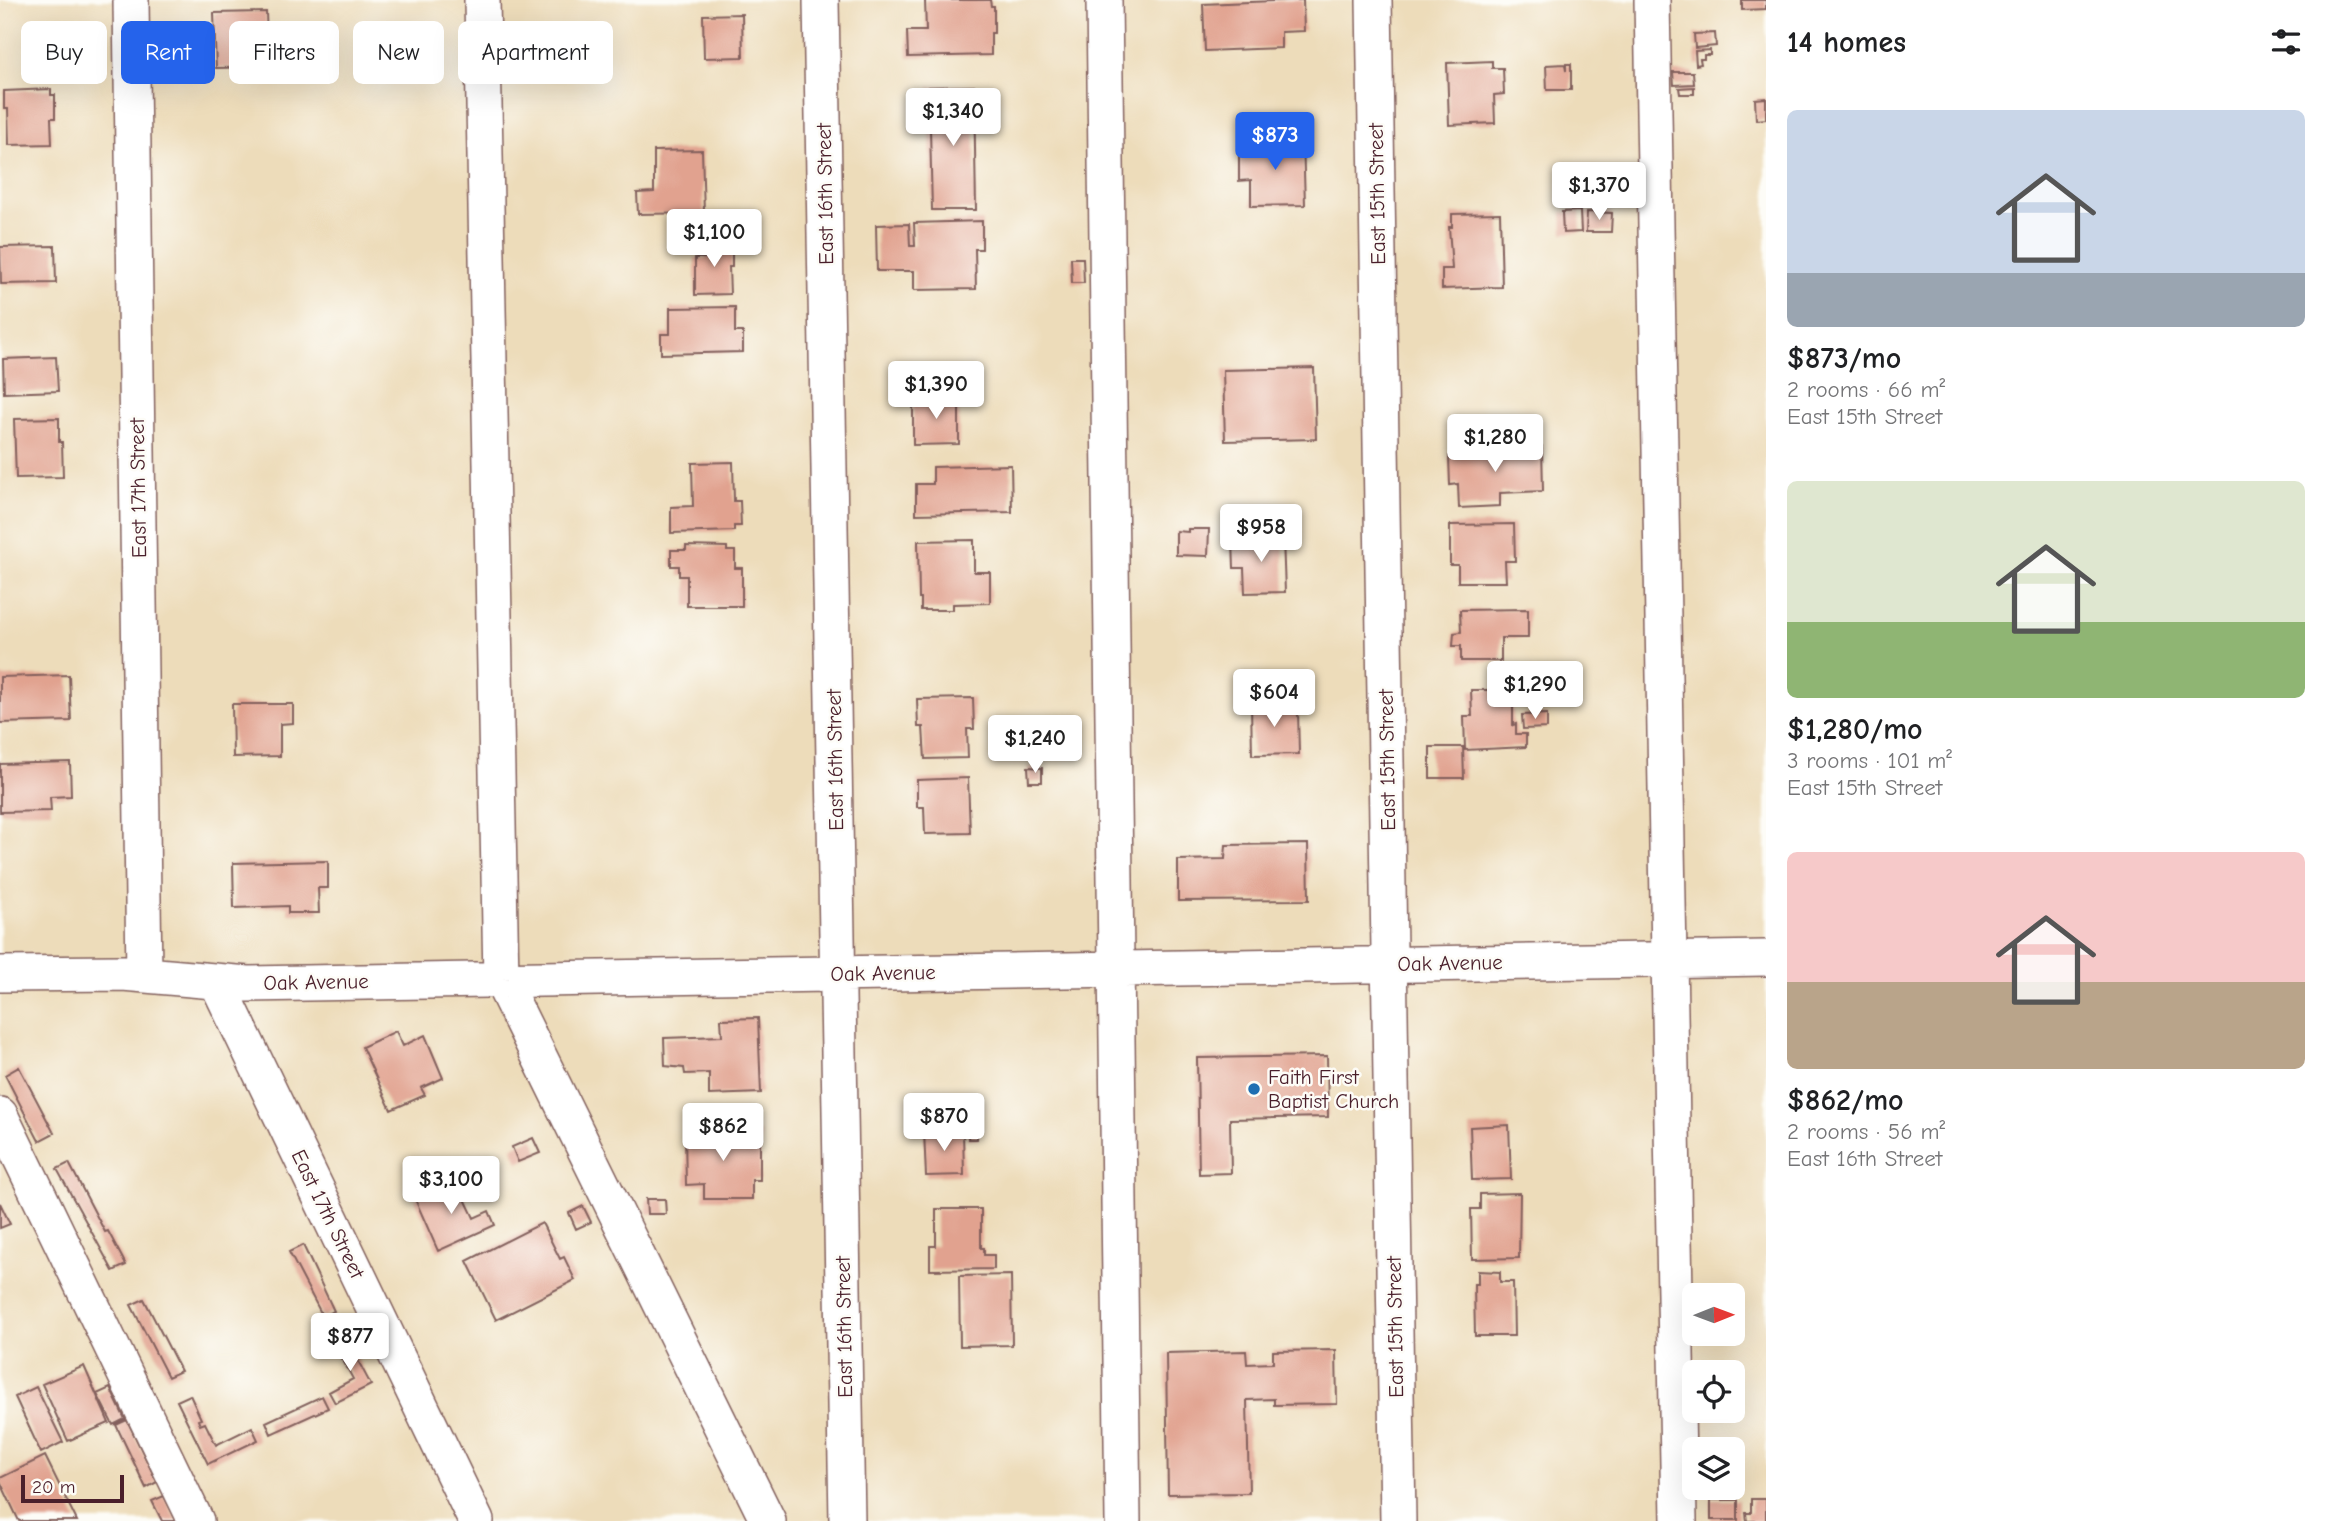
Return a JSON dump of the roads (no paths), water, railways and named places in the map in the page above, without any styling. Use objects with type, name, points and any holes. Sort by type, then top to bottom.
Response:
[{"type":"street","name":"East 17th Street","points":[[131,0],[144,975]]},
{"type":"street","points":[[482,0],[501,979],[768,1521]]},
{"type":"street","name":"East 16th Street","points":[[821,0],[847,1521]]},
{"type":"street","points":[[1104,0],[1114,969],[1123,1521]]},
{"type":"street","name":"East 15th Street","points":[[1374,0],[1398,1521]]},
{"type":"street","points":[[1652,0],[1679,1521]]},
{"type":"street","name":"Oak Avenue","points":[[0,974],[123,973],[217,982],[1766,958]]},
{"type":"street","name":"East 17th Street","points":[[217,982],[476,1521]]},
{"type":"street","points":[[0,1115],[196,1521]]},
{"type":"place","name":"Faith First Baptist Church","points":[[1254,1089]]}]
